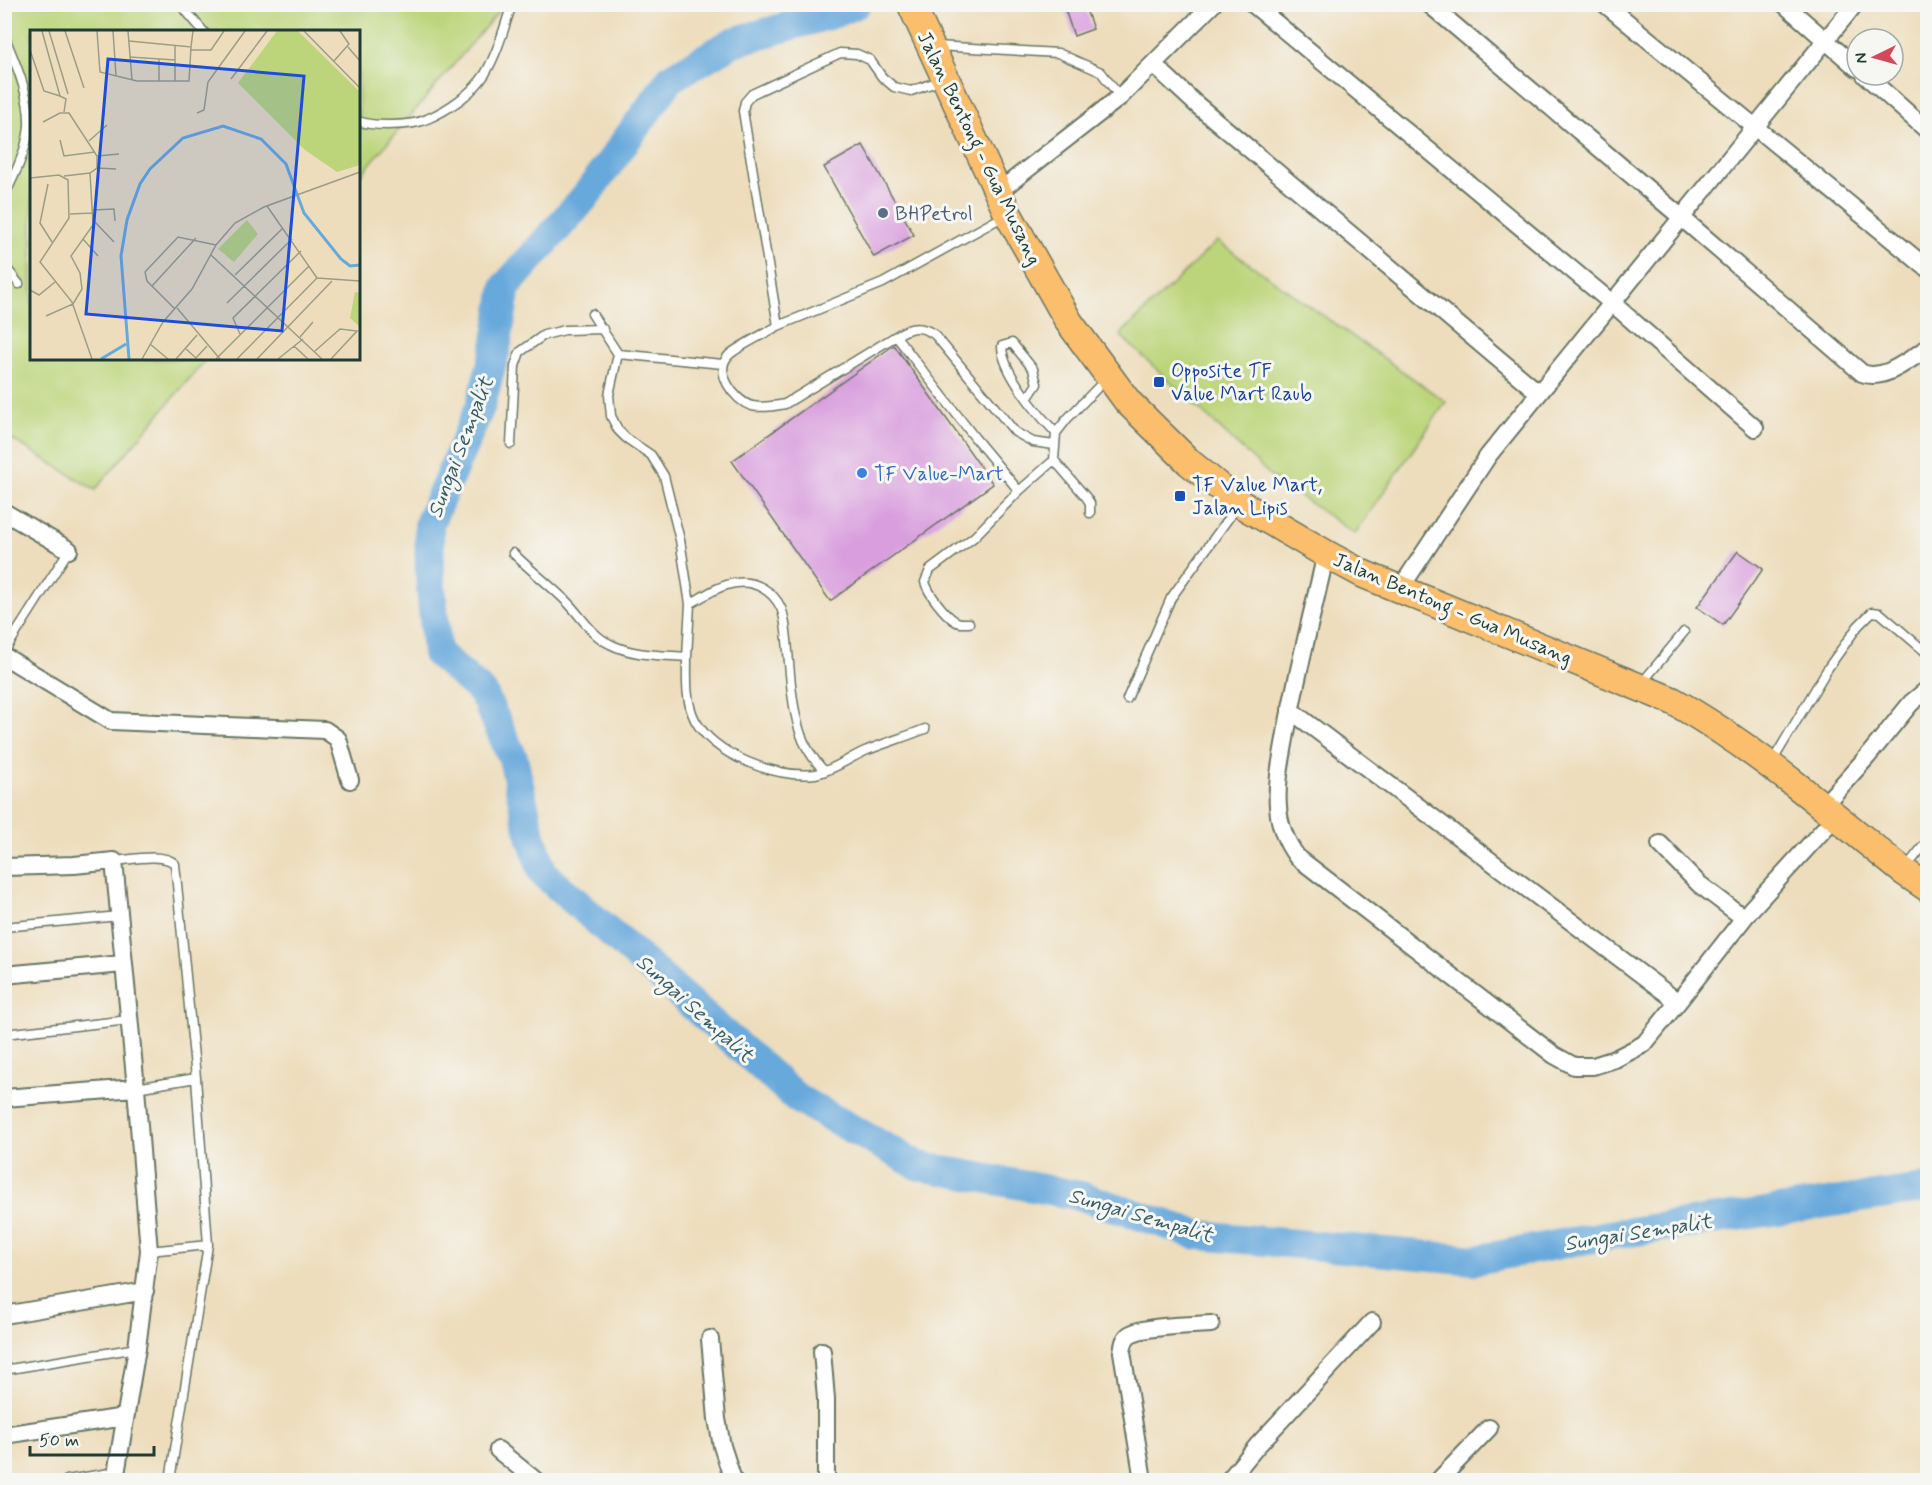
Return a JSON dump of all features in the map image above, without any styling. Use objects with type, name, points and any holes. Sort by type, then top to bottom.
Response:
[{"type":"main road","name":"Jalan Bentong - Gua Musang","points":[[913,7],[1003,203],[1069,322],[1128,402],[1190,463],[1239,503],[1363,574],[1673,701],[1711,723],[1770,765],[1903,871],[1928,888]]},
{"type":"street","points":[[1003,203],[1120,97],[1212,4]]},
{"type":"street","points":[[1253,4],[1612,303],[1755,428]]},
{"type":"street","points":[[1429,4],[1862,373],[1876,376],[1884,373],[1928,348]]},
{"type":"street","points":[[1605,4],[1928,269]]},
{"type":"street","points":[[1784,4],[1845,57]]},
{"type":"street","points":[[1400,589],[1488,456],[1855,4]]},
{"type":"street","points":[[1153,64],[1196,104],[1539,393]]},
{"type":"street","points":[[1878,87],[1928,131]]},
{"type":"street","points":[[4,512],[69,550]]},
{"type":"street","points":[[1326,554],[1290,710],[1281,764],[1278,806],[1282,830],[1289,845],[1298,857],[1554,1055],[1574,1066],[1593,1066],[1615,1059],[1644,1044],[1829,811],[1867,757],[1911,703],[1928,689]]},
{"type":"street","points":[[4,654],[111,721],[325,730],[338,739],[350,780]]},
{"type":"street","points":[[1290,710],[1678,1002]]},
{"type":"street","points":[[1660,844],[1699,885],[1744,918]]},
{"type":"street","points":[[4,867],[74,865],[114,861],[149,1251],[137,1348],[116,1476]]},
{"type":"street","points":[[4,975],[123,964]]},
{"type":"street","points":[[4,1098],[136,1088]]},
{"type":"street","points":[[4,1315],[145,1291]]},
{"type":"street","points":[[1228,1480],[1372,1322]]},
{"type":"street","points":[[1143,1480],[1122,1352],[1127,1336],[1135,1332],[1211,1324]]},
{"type":"street","points":[[710,1339],[717,1419],[722,1446],[733,1480]]},
{"type":"street","points":[[822,1351],[826,1399],[826,1480]]},
{"type":"street","points":[[4,1435],[125,1417]]},
{"type":"street","points":[[1439,1480],[1489,1428]]},
{"type":"street","points":[[498,1450],[535,1480]]},
{"type":"lane","points":[[180,4],[202,30]]},
{"type":"lane","points":[[360,122],[366,124],[398,124],[426,120],[469,94],[484,75],[496,52],[512,4]]},
{"type":"lane","points":[[4,35],[20,77],[29,125],[25,144],[4,196]]},
{"type":"lane","points":[[930,45],[1058,53],[1101,72],[1120,97]]},
{"type":"lane","points":[[778,326],[743,111],[745,102],[752,94],[840,52],[857,54],[870,60],[894,87],[911,92],[946,79]]},
{"type":"lane","points":[[1003,203],[883,283],[778,326],[729,355],[723,364],[725,381],[739,398],[752,406],[785,404],[896,336],[913,328],[922,327],[935,335],[1015,432],[1033,442],[1054,445]]},
{"type":"lane","points":[[4,265],[19,284]]},
{"type":"lane","points":[[592,314],[618,354],[609,395],[611,416],[618,430],[626,438],[651,455],[664,476],[680,540],[690,604],[687,693],[695,719],[707,736],[724,750],[750,762],[782,772],[798,774],[824,771],[864,752],[925,729]]},
{"type":"lane","points":[[511,444],[515,366],[520,352],[544,335],[565,330],[603,329]]},
{"type":"lane","points":[[896,336],[1019,491]]},
{"type":"lane","points":[[1027,399],[1037,384],[1033,369],[1012,343],[1002,346],[1002,357],[1027,399],[1056,433]]},
{"type":"lane","points":[[618,354],[723,364]]},
{"type":"lane","points":[[1090,513],[1090,503],[1086,497],[1054,460],[1054,445],[1056,433],[1067,419],[1110,375]]},
{"type":"lane","points":[[969,623],[953,621],[938,604],[927,589],[925,582],[927,575],[930,570],[974,537],[1019,491],[1054,460]]},
{"type":"lane","points":[[1127,699],[1171,598],[1239,503]]},
{"type":"lane","points":[[4,654],[69,550]]},
{"type":"lane","points":[[513,553],[568,603],[593,632],[608,644],[643,654],[687,657]]},
{"type":"lane","points":[[690,604],[716,589],[736,583],[752,583],[768,590],[781,608],[785,626],[794,708],[799,731],[806,748],[824,771]]},
{"type":"lane","points":[[1770,765],[1828,668],[1858,626],[1872,612],[1880,613],[1928,654]]},
{"type":"lane","points":[[1638,687],[1684,632]]},
{"type":"lane","points":[[1903,871],[1928,840]]},
{"type":"lane","points":[[114,861],[158,857],[172,860],[175,864],[196,1078],[208,1245],[170,1480]]},
{"type":"lane","points":[[4,927],[119,916]]},
{"type":"lane","points":[[4,1034],[129,1020]]},
{"type":"lane","points":[[136,1088],[196,1078]]},
{"type":"lane","points":[[149,1251],[208,1245]]},
{"type":"lane","points":[[4,1370],[137,1348]]},
{"type":"lane","points":[[67,1480],[116,1476]]},
{"type":"green space","points":[[4,5],[504,5],[360,176],[360,30],[30,30],[30,360],[205,360],[95,490],[5,435]]},
{"type":"green space","points":[[1217,241],[1446,402],[1355,534],[1272,477],[1120,335]]},
{"type":"building","points":[[1063,4],[1084,4],[1093,29],[1074,36]]},
{"type":"building","points":[[863,145],[914,235],[874,257],[824,167]]},
{"type":"building","name":"TF Value-Mart","points":[[894,345],[993,484],[830,601],[732,461]]},
{"type":"building","points":[[1738,551],[1763,569],[1723,625],[1697,607]]},
{"type":"waterway","name":"Sungai Sempalit","points":[[856,4],[835,13],[733,42],[671,78],[585,197],[506,286],[496,348],[480,407],[429,524],[430,577],[437,653],[483,693],[513,758],[529,829],[543,873],[798,1099],[919,1166],[1081,1196],[1198,1235],[1475,1260],[1609,1235],[1928,1188]]},
{"type":"place","name":"BHPetrol","points":[[883,213]]},
{"type":"place","name":"Opposite TF Value Mart Raub","points":[[1159,382]]},
{"type":"place","name":"TF Value-Mart","points":[[862,473]]},
{"type":"place","name":"TF Value Mart, Jalan Lipis","points":[[1180,496]]}]
